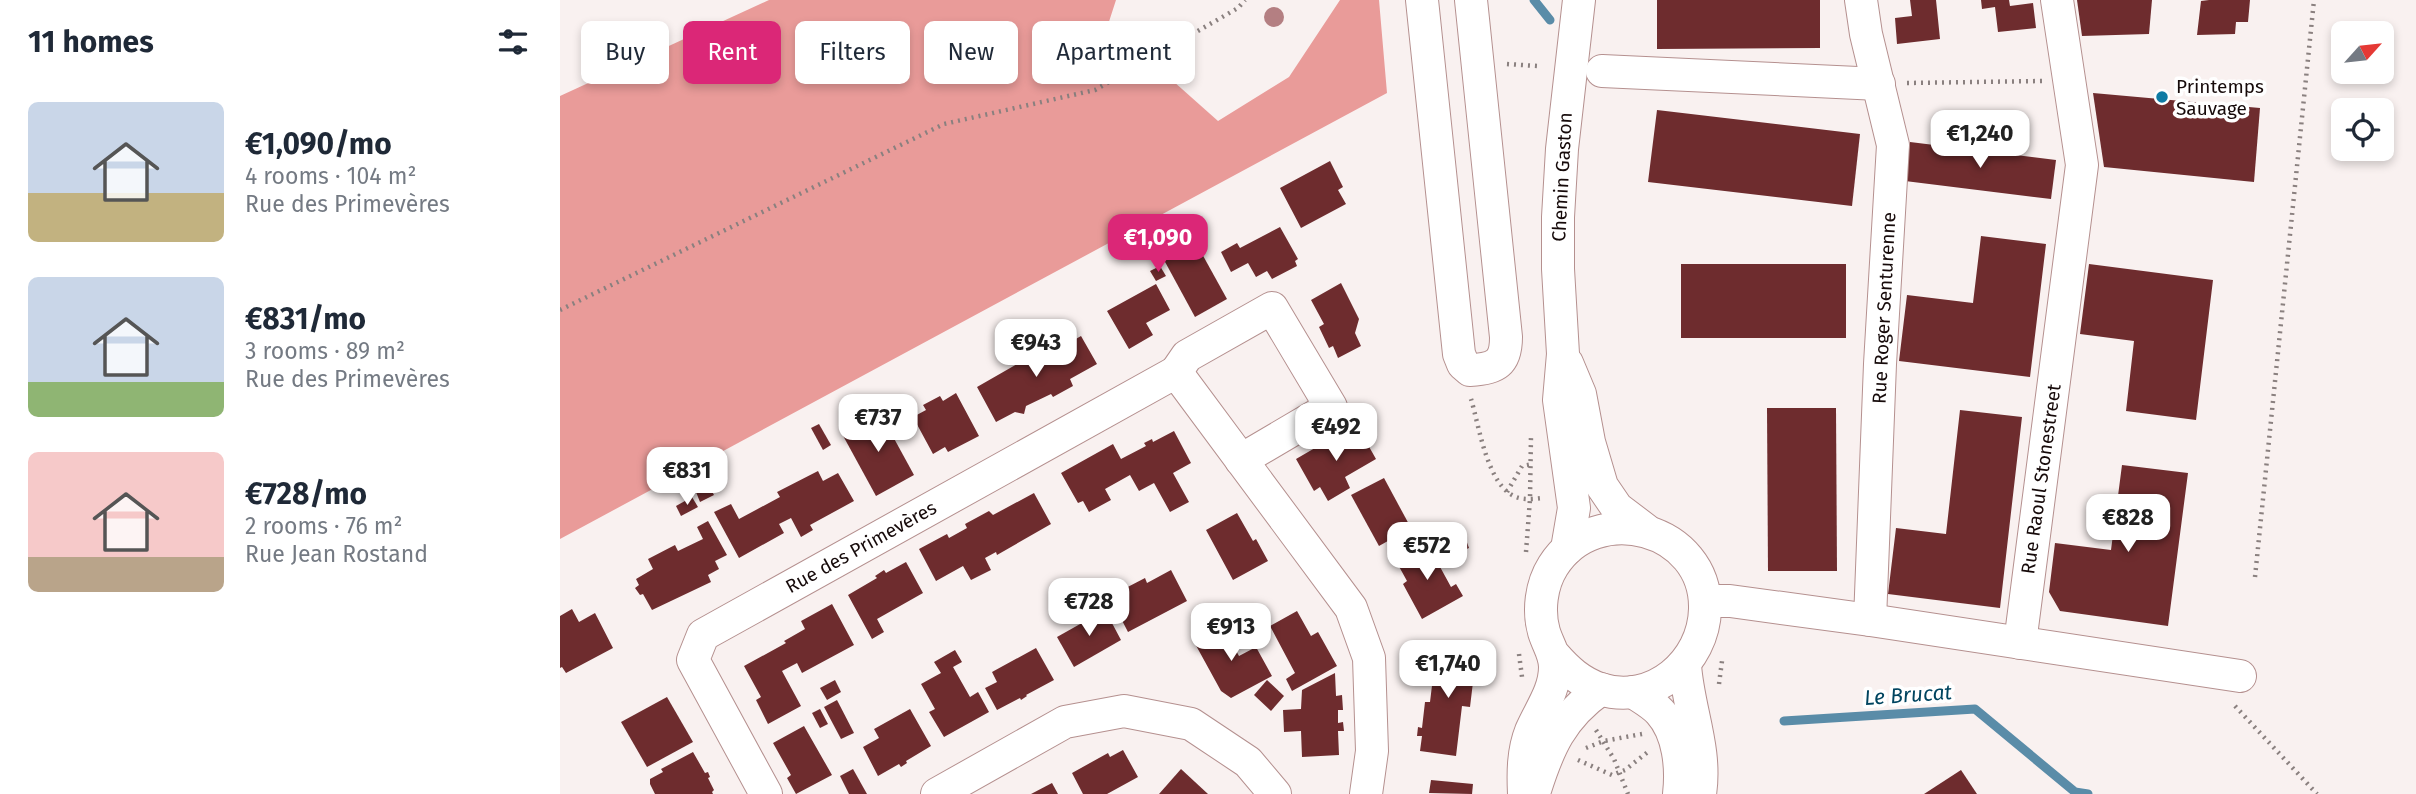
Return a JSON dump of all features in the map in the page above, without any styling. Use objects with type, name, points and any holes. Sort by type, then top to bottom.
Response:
[{"type":"street","points":[[1422,0],[1459,354],[1463,364],[1470,370],[1492,368],[1506,351],[1471,0]]},
{"type":"street","name":"Chemin Gaston","points":[[1567,549],[1574,508],[1559,400],[1563,355],[1558,218],[1562,149],[1579,0]]},
{"type":"street","name":"Rue Roger Senturenne","points":[[1861,0],[1866,34],[1893,145],[1870,620]]},
{"type":"street","name":"Rue Raoul Stonestreet","points":[[2020,643],[2082,165],[2057,0]]},
{"type":"street","points":[[1602,71],[1879,83]]},
{"type":"street","name":"Rue des Primevères","points":[[766,794],[693,660],[703,635],[1176,372],[1187,356],[1272,308],[1331,407],[1241,460]]},
{"type":"street","name":"Chemin Gaston","points":[[1563,355],[1580,394],[1589,442],[1602,486],[1617,508],[1646,530],[1668,540],[1686,556],[1699,577],[1706,601],[1705,624],[1698,646],[1685,665],[1661,683],[1633,692],[1601,689],[1574,676],[1554,654],[1544,633],[1541,611],[1544,588],[1553,567],[1567,549],[1591,533],[1618,527],[1646,530]]},
{"type":"street","points":[[1176,372],[1351,608],[1369,658],[1372,751],[1366,794]]},
{"type":"street","points":[[1706,601],[1730,600],[2020,643],[2235,688]]},
{"type":"street","points":[[1524,794],[1523,772],[1530,733],[1532,700],[1554,679],[1554,654]]},
{"type":"street","points":[[1685,665],[1686,683],[1702,757],[1700,794]]},
{"type":"street","points":[[1533,794],[1545,757],[1556,736],[1575,710],[1601,689]]},
{"type":"street","points":[[1633,692],[1660,712],[1659,734],[1679,764],[1679,794]]},
{"type":"street","points":[[937,794],[1065,722],[1124,711],[1191,724],[1248,762],[1276,794]]},
{"type":"path","points":[[560,310],[944,124],[1095,90],[1238,8],[1245,0]]},
{"type":"path","points":[[2255,577],[2314,0]]},
{"type":"path","points":[[1879,83],[2069,81]]},
{"type":"path","points":[[1470,370],[1467,385],[1483,445],[1496,476],[1507,492],[1518,498],[1530,499]]},
{"type":"path","points":[[1526,553],[1532,424]]},
{"type":"path","points":[[1519,651],[1532,700]]},
{"type":"path","points":[[2235,688],[2317,794]]},
{"type":"path","points":[[1556,736],[1580,762],[1612,775],[1619,773],[1660,743],[1659,734],[1604,741],[1619,773],[1628,794]]},
{"type":"shaded area","points":[[769,0],[1116,0],[1109,21],[1032,21],[1032,84],[1176,84],[1218,121],[1289,77],[1340,0],[1379,0],[1387,93],[560,539],[560,96],[586,84],[669,84],[669,46],[683,40],[683,84],[781,84],[781,21],[723,21]]},
{"type":"building","points":[[1657,0],[1820,0],[1820,48],[1657,49]]},
{"type":"building","points":[[1910,0],[1936,0],[1940,39],[1897,44],[1895,18],[1912,16]]},
{"type":"building","points":[[1981,0],[2009,0],[2010,6],[2033,3],[2036,28],[1998,32],[1995,7],[1982,9]]},
{"type":"building","points":[[2077,0],[2152,0],[2149,34],[2082,36]]},
{"type":"building","points":[[2250,0],[2248,22],[2236,22],[2235,34],[2197,35],[2201,1]]},
{"type":"building","points":[[2093,93],[2260,108],[2254,182],[2104,167]]},
{"type":"building","points":[[1657,110],[1860,134],[1852,206],[1648,182]]},
{"type":"building","points":[[1910,142],[2056,160],[2051,199],[1905,181]]},
{"type":"building","points":[[1330,161],[1343,187],[1338,190],[1346,204],[1301,228],[1280,188]]},
{"type":"building","points":[[1280,227],[1298,259],[1295,261],[1297,266],[1272,279],[1267,271],[1256,277],[1248,263],[1231,272],[1221,252],[1237,243],[1240,248]]},
{"type":"building","points":[[1981,236],[2046,244],[2030,377],[1899,361],[1907,295],[1973,303]]},
{"type":"building","points":[[1196,243],[1227,299],[1195,317],[1164,260]]},
{"type":"building","points":[[1681,264],[1846,264],[1846,338],[1681,338]]},
{"type":"building","points":[[2089,264],[2213,280],[2196,420],[2126,411],[2134,341],[2080,334]]},
{"type":"building","points":[[1160,266],[1166,276],[1156,281],[1150,271]]},
{"type":"building","points":[[1341,283],[1359,319],[1355,333],[1361,346],[1338,358],[1333,346],[1329,348],[1319,327],[1324,324],[1311,300]]},
{"type":"building","points":[[1156,284],[1170,310],[1146,323],[1153,335],[1129,349],[1107,311]]},
{"type":"building","points":[[1081,336],[1097,364],[1070,379],[1073,386],[1053,397],[1051,394],[1026,406],[1024,414],[1015,412],[996,422],[977,387],[1024,360],[1018,349],[1025,346],[1034,363]]},
{"type":"building","points":[[956,393],[979,436],[948,452],[945,447],[933,454],[913,417],[926,410],[923,405],[940,396],[943,401]]},
{"type":"building","points":[[1767,408],[1836,408],[1837,571],[1768,571]]},
{"type":"building","points":[[1960,410],[2022,417],[2000,608],[1888,594],[1896,528],[1946,534]]},
{"type":"building","points":[[879,411],[914,475],[876,496],[841,432]]},
{"type":"building","points":[[819,424],[831,445],[823,450],[811,428]]},
{"type":"building","points":[[1359,429],[1376,459],[1345,477],[1350,488],[1328,501],[1320,487],[1314,491],[1296,459],[1327,441],[1330,445]]},
{"type":"building","points":[[1174,431],[1191,463],[1173,473],[1189,502],[1170,512],[1154,483],[1139,491],[1130,475],[1105,489],[1111,500],[1089,512],[1083,501],[1078,503],[1061,473],[1113,444],[1121,459],[1146,446],[1144,443],[1152,439],[1153,442]]},
{"type":"building","points":[[2122,465],[2188,473],[2168,626],[2060,611],[2049,592],[2055,543],[2111,550]]},
{"type":"building","points":[[818,471],[823,481],[838,473],[854,501],[810,525],[813,530],[801,537],[791,518],[779,524],[784,533],[739,558],[714,512],[731,504],[739,519],[780,497],[777,492]]},
{"type":"building","points":[[1384,478],[1411,528],[1379,546],[1351,495]]},
{"type":"building","points":[[709,486],[714,495],[700,502],[696,492]]},
{"type":"building","points":[[1034,493],[1051,524],[997,555],[996,552],[985,558],[991,570],[971,580],[963,566],[936,581],[919,549],[947,534],[949,538],[967,528],[965,524],[989,511],[993,515]]},
{"type":"building","points":[[692,497],[698,507],[681,516],[676,506]]},
{"type":"building","points":[[1237,513],[1268,561],[1233,580],[1206,530]]},
{"type":"building","points":[[708,521],[727,555],[715,561],[719,569],[708,575],[711,582],[652,610],[643,594],[640,595],[635,588],[639,585],[636,579],[653,569],[648,559],[675,545],[678,551],[703,539],[697,527]]},
{"type":"building","points":[[1461,526],[1469,548],[1455,554],[1446,532]]},
{"type":"building","points":[[1427,543],[1451,587],[1456,584],[1463,596],[1422,619],[1403,584],[1407,581],[1396,561]]},
{"type":"building","points":[[906,562],[923,593],[877,619],[884,632],[872,639],[848,595],[877,578],[875,576],[884,570],[886,573]]},
{"type":"building","points":[[1171,570],[1187,601],[1128,632],[1114,605],[1124,599],[1120,591],[1145,578],[1147,583]]},
{"type":"building","points":[[832,604],[854,645],[802,673],[797,663],[782,671],[801,706],[768,724],[756,700],[761,697],[744,666],[786,643],[784,641],[805,629],[801,621]]},
{"type":"building","points":[[572,609],[579,622],[595,613],[613,648],[566,673],[560,668],[560,616]]},
{"type":"building","points":[[1105,610],[1121,640],[1074,667],[1057,637]]},
{"type":"building","points":[[1297,611],[1311,636],[1318,632],[1337,666],[1292,691],[1286,679],[1295,673],[1270,626]]},
{"type":"building","points":[[1222,625],[1239,656],[1256,647],[1272,676],[1231,698],[1221,691],[1193,640]]},
{"type":"building","points":[[1440,645],[1477,649],[1470,707],[1462,706],[1456,756],[1420,751],[1422,736],[1417,736],[1418,727],[1422,728],[1425,702],[1430,702]]},
{"type":"building","points":[[1036,648],[1054,680],[1021,700],[1020,698],[997,710],[985,688],[997,682],[992,672]]},
{"type":"building","points":[[955,650],[962,662],[953,667],[970,697],[978,692],[989,712],[944,737],[929,712],[935,709],[921,684],[941,673],[934,662]]},
{"type":"building","points":[[1335,673],[1336,696],[1342,695],[1343,710],[1338,710],[1338,723],[1343,722],[1344,731],[1338,731],[1339,755],[1302,757],[1301,731],[1284,732],[1283,710],[1301,709],[1302,690]]},
{"type":"building","points":[[835,680],[841,692],[827,700],[820,688]]},
{"type":"building","points":[[1267,680],[1284,696],[1271,711],[1254,695]]},
{"type":"building","points":[[667,697],[693,742],[647,767],[621,722]]},
{"type":"building","points":[[837,700],[854,733],[841,739],[824,707]]},
{"type":"building","points":[[820,709],[828,724],[820,728],[812,713]]},
{"type":"building","points":[[910,709],[931,746],[901,767],[899,764],[878,776],[863,747],[879,738],[874,729]]},
{"type":"building","points":[[804,726],[832,775],[796,794],[787,778],[791,775],[773,743]]},
{"type":"building","points":[[1123,750],[1138,777],[1107,794],[1083,794],[1072,773],[1108,753],[1110,757]]},
{"type":"building","points":[[693,752],[705,773],[708,772],[713,794],[655,794],[650,779],[663,772],[661,769]]},
{"type":"building","points":[[853,769],[867,794],[849,794],[840,776]]},
{"type":"building","points":[[1181,769],[1208,794],[1159,794]]},
{"type":"building","points":[[1961,770],[1977,794],[1924,794]]},
{"type":"building","points":[[1431,780],[1473,784],[1472,794],[1429,793]]},
{"type":"building","points":[[1052,783],[1058,794],[1031,794]]},
{"type":"waterway","name":"Le Brucat","points":[[1534,0],[1550,20]]},
{"type":"waterway","name":"Le Brucat","points":[[1784,721],[1975,709],[2075,792],[2088,794]]},
{"type":"place","name":"Printemps Sauvage","points":[[2162,97]]}]
